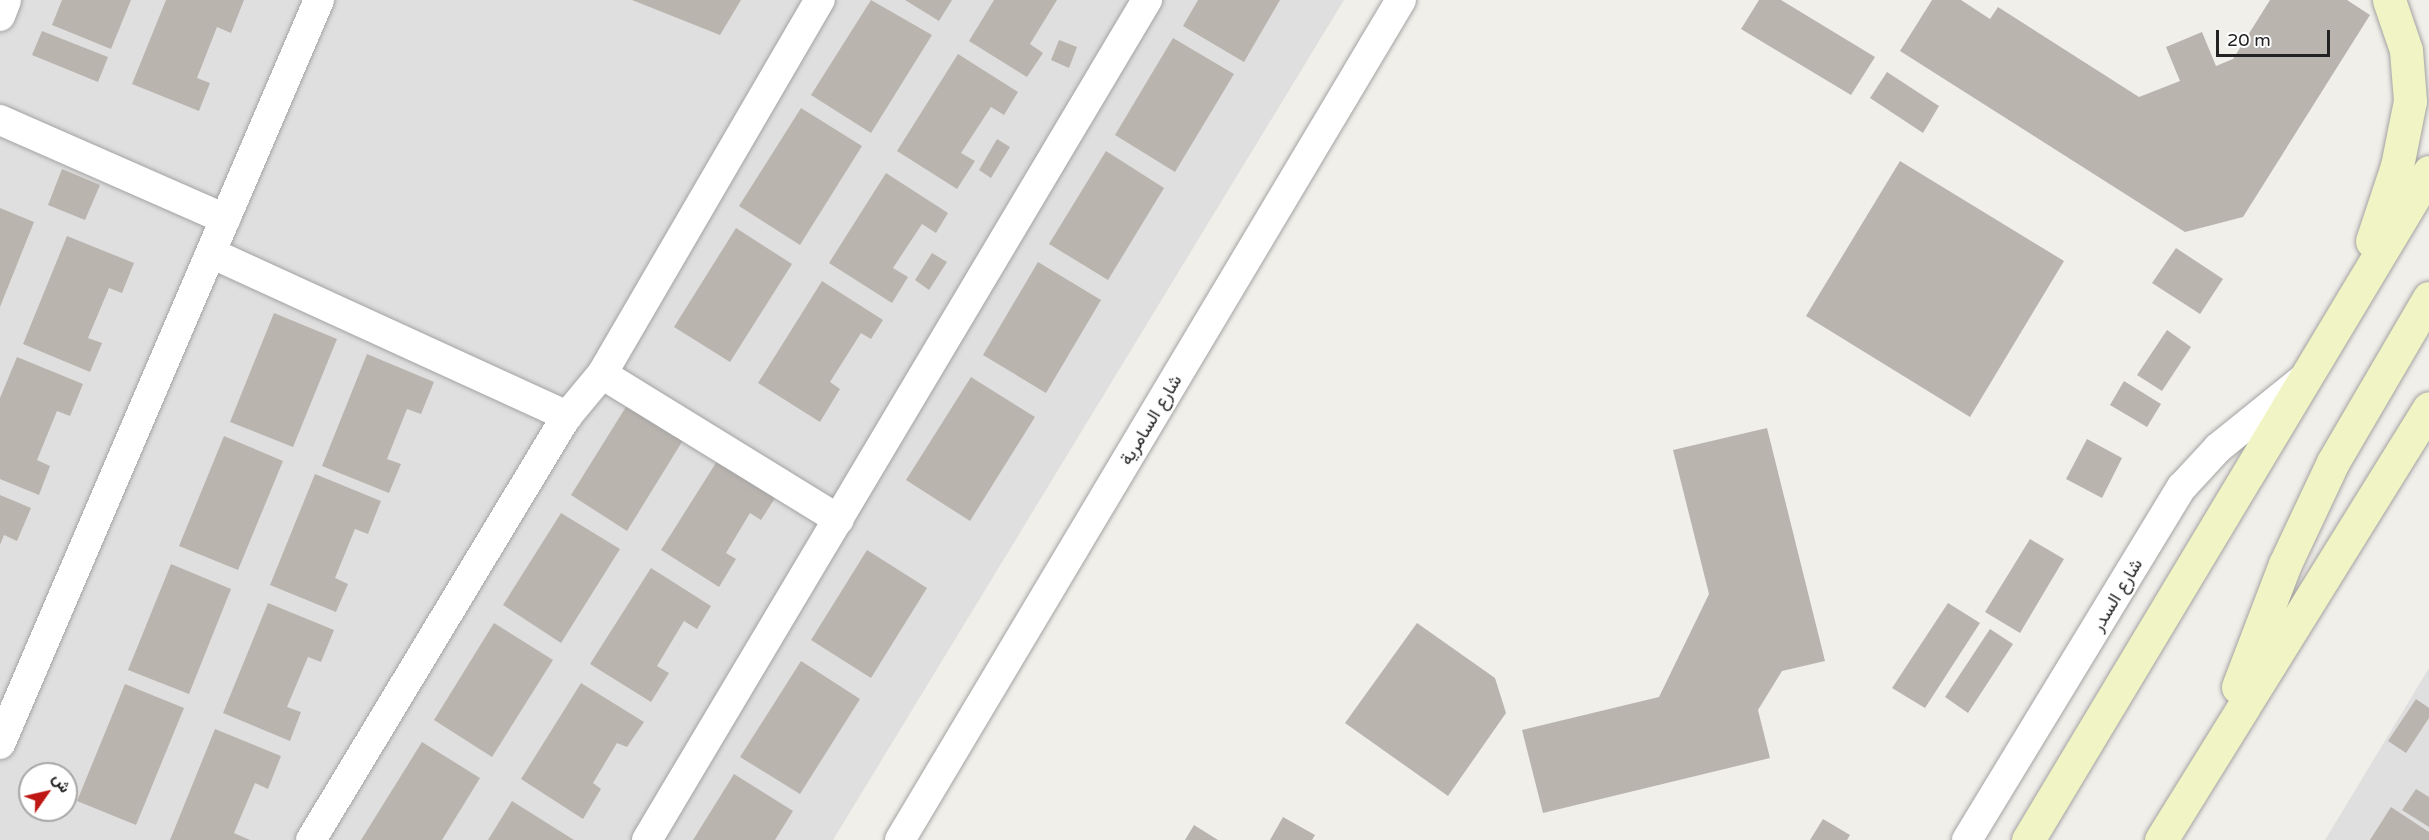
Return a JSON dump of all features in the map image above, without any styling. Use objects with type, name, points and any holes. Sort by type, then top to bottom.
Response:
[{"type":"main road","points":[[2354,297],[2397,166],[2410,101],[2406,50],[2389,0]]},
{"type":"main road","name":"شارع السدر","points":[[2028,840],[2302,380],[2429,172]]},
{"type":"main road","points":[[2214,750],[2281,574],[2312,504],[2429,298]]},
{"type":"main road","points":[[2161,840],[2214,750],[2429,408]]},
{"type":"street","points":[[0,16],[6,0]]},
{"type":"street","points":[[0,744],[319,0]]},
{"type":"street","points":[[311,840],[567,416],[602,374],[820,0]]},
{"type":"street","points":[[647,840],[1147,0]]},
{"type":"street","name":"شارع السامرية","points":[[900,840],[1401,0]]},
{"type":"street","points":[[0,120],[225,219]]},
{"type":"street","points":[[212,253],[567,416]]},
{"type":"street","points":[[602,374],[839,520]]},
{"type":"street","name":"شارع السدر","points":[[1967,840],[2182,488],[2258,412],[2302,380]]},
{"type":"shaded area","points":[[0,0],[1344,0],[833,840],[0,840]]},
{"type":"shaded area","points":[[2429,668],[2429,840],[2325,840]]},
{"type":"building","points":[[62,0],[131,0],[111,49],[52,25]]},
{"type":"building","points":[[166,0],[244,0],[231,33],[217,27],[197,78],[210,83],[199,111],[132,84]]},
{"type":"building","points":[[632,0],[741,0],[720,35]]},
{"type":"building","points":[[871,0],[932,35],[871,133],[811,95]]},
{"type":"building","points":[[905,0],[952,0],[939,21]]},
{"type":"building","points":[[994,0],[1057,0],[1030,44],[1043,53],[1027,77],[969,41]]},
{"type":"building","points":[[1198,0],[1280,0],[1244,62],[1183,26]]},
{"type":"building","points":[[1759,0],[1781,0],[1875,57],[1851,95],[1741,29]]},
{"type":"building","points":[[1932,0],[1961,0],[1990,19],[1998,7],[2139,97],[2180,81],[2166,47],[2202,32],[2216,66],[2233,59],[2270,0],[2347,0],[2370,15],[2243,217],[2185,232],[1900,51]]},
{"type":"building","points":[[42,31],[108,57],[98,82],[32,55]]},
{"type":"building","points":[[1173,38],[1234,74],[1175,172],[1115,135]]},
{"type":"building","points":[[1059,40],[1077,47],[1069,68],[1051,60]]},
{"type":"building","points":[[958,54],[1018,92],[1004,115],[991,107],[961,153],[975,161],[957,189],[897,151]]},
{"type":"building","points":[[1887,72],[1939,106],[1923,133],[1870,98]]},
{"type":"building","points":[[801,108],[862,146],[800,245],[739,206]]},
{"type":"building","points":[[997,139],[1010,147],[991,178],[979,170]]},
{"type":"building","points":[[1106,151],[1164,188],[1108,280],[1049,244]]},
{"type":"building","points":[[1900,161],[2064,261],[1970,417],[1806,316]]},
{"type":"building","points":[[62,169],[100,185],[85,220],[48,205]]},
{"type":"building","points":[[886,173],[948,213],[936,233],[922,224],[893,268],[908,277],[892,303],[829,263]]},
{"type":"building","points":[[0,208],[34,222],[0,307]]},
{"type":"building","points":[[736,228],[792,264],[730,362],[674,327]]},
{"type":"building","points":[[67,236],[134,263],[122,293],[109,288],[88,338],[102,343],[90,372],[23,344]]},
{"type":"building","points":[[2176,248],[2223,279],[2200,314],[2152,283]]},
{"type":"building","points":[[932,253],[947,262],[929,290],[915,280]]},
{"type":"building","points":[[1038,262],[1101,300],[1046,393],[983,355]]},
{"type":"building","points":[[822,281],[883,320],[871,339],[861,333],[830,382],[840,389],[820,422],[758,383]]},
{"type":"building","points":[[274,313],[337,339],[293,447],[230,422]]},
{"type":"building","points":[[2167,330],[2191,347],[2162,391],[2137,375]]},
{"type":"building","points":[[367,354],[434,382],[421,414],[407,409],[387,459],[401,464],[389,493],[322,466]]},
{"type":"building","points":[[17,357],[83,384],[70,416],[57,411],[37,460],[50,466],[39,495],[0,479],[0,398]]},
{"type":"building","points":[[971,377],[1035,417],[970,521],[906,480]]},
{"type":"building","points":[[2124,381],[2161,404],[2147,427],[2110,405]]},
{"type":"building","points":[[629,402],[685,437],[627,531],[571,495]]},
{"type":"building","points":[[1767,428],[1825,661],[1782,671],[1758,710],[1770,758],[1543,813],[1522,730],[1659,697],[1709,594],[1673,450]]},
{"type":"building","points":[[224,436],[283,461],[238,570],[179,546]]},
{"type":"building","points":[[2087,439],[2122,458],[2102,498],[2066,479]]},
{"type":"building","points":[[719,458],[777,495],[761,520],[750,513],[726,553],[736,559],[719,587],[661,550]]},
{"type":"building","points":[[315,474],[381,501],[368,534],[355,529],[335,578],[348,584],[336,612],[270,585]]},
{"type":"building","points":[[0,495],[31,508],[17,541],[4,535],[0,545]]},
{"type":"building","points":[[561,513],[620,549],[561,643],[503,605]]},
{"type":"building","points":[[2030,539],[2064,559],[2020,633],[1985,612]]},
{"type":"building","points":[[867,550],[927,588],[871,678],[811,640]]},
{"type":"building","points":[[171,564],[231,589],[189,694],[128,670]]},
{"type":"building","points":[[651,568],[711,606],[697,629],[684,621],[657,666],[669,673],[651,702],[590,664]]},
{"type":"building","points":[[268,603],[334,630],[321,662],[308,657],[287,707],[301,712],[290,741],[223,713]]},
{"type":"building","points":[[1948,603],[1980,623],[1925,708],[1892,688]]},
{"type":"building","points":[[494,623],[553,660],[492,757],[434,720]]},
{"type":"building","points":[[1417,623],[1495,678],[1506,713],[1448,796],[1345,723]]},
{"type":"building","points":[[1990,629],[2013,644],[1968,713],[1945,697]]},
{"type":"building","points":[[801,661],[860,699],[800,794],[740,757]]},
{"type":"building","points":[[581,683],[644,722],[627,747],[617,743],[593,783],[601,789],[583,819],[521,779]]},
{"type":"building","points":[[125,684],[184,708],[136,825],[78,801]]},
{"type":"building","points":[[2416,699],[2429,708],[2429,718],[2406,753],[2388,741]]},
{"type":"building","points":[[215,729],[281,756],[268,789],[255,783],[234,833],[250,840],[170,840]]},
{"type":"building","points":[[422,742],[480,778],[442,840],[361,840]]},
{"type":"building","points":[[734,774],[793,811],[775,840],[693,840]]},
{"type":"building","points":[[2416,789],[2429,797],[2429,827],[2402,810]]},
{"type":"building","points":[[512,801],[574,840],[488,840]]},
{"type":"building","points":[[2391,807],[2429,832],[2429,840],[2370,840]]},
{"type":"building","points":[[1283,817],[1315,835],[1312,840],[1270,840]]},
{"type":"building","points":[[1823,819],[1850,835],[1847,840],[1810,840]]},
{"type":"building","points":[[1194,825],[1218,840],[1185,840]]}]
